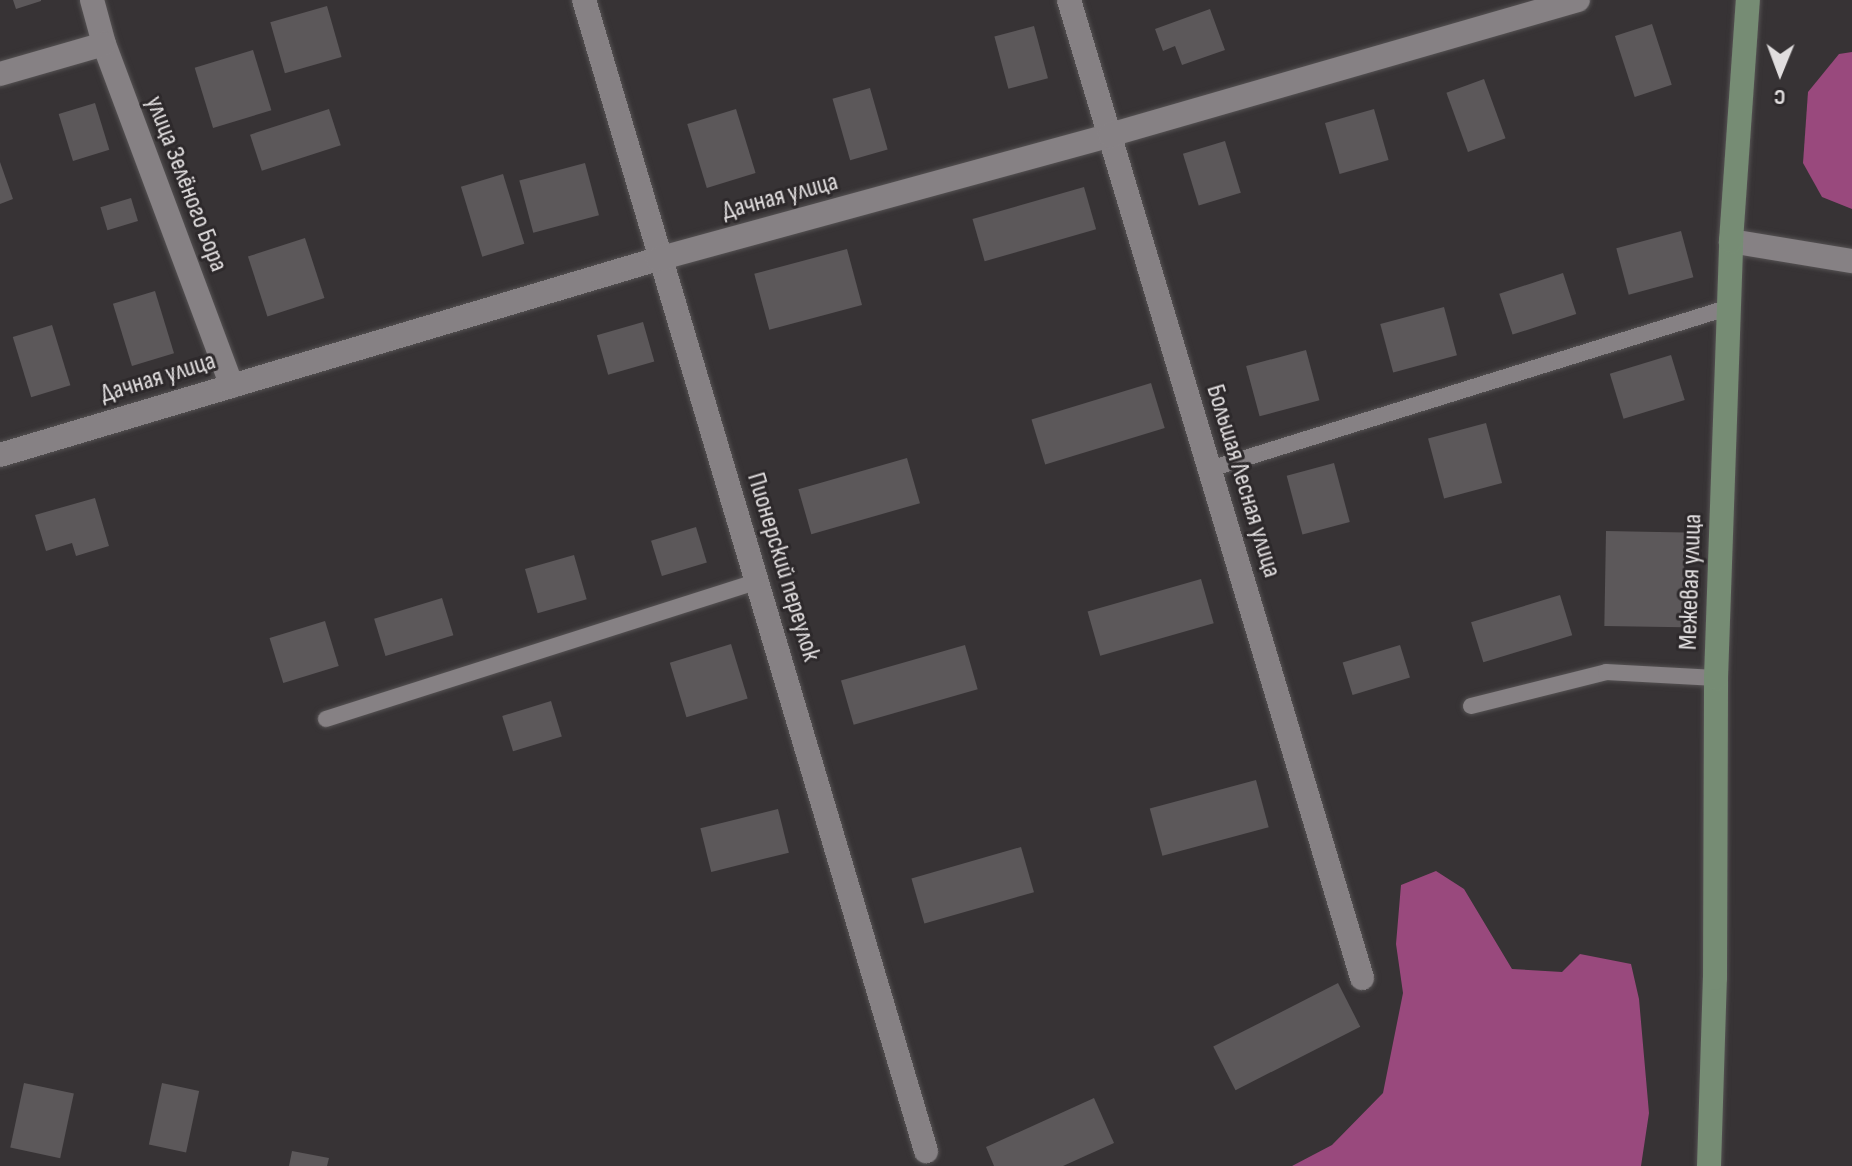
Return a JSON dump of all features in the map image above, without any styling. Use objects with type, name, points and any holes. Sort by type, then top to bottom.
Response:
[{"type":"street","name":"улица Зелёного Бора","points":[[92,0],[104,44],[232,386]]},
{"type":"street","name":"Пионерский переулок","points":[[584,0],[658,259],[759,581],[926,1151]]},
{"type":"street","name":"Большая Лесная улица","points":[[1069,0],[1362,978]]},
{"type":"street","name":"Дачная улица","points":[[0,455],[658,259],[1110,135],[1532,6],[1578,0]]},
{"type":"street","name":"Межевая улица","points":[[1709,1166],[1715,978],[1716,678],[1731,241],[1748,0]]},
{"type":"street","points":[[0,74],[104,44]]},
{"type":"street","points":[[1731,241],[1852,261]]},
{"type":"lane","points":[[1210,469],[1730,307]]},
{"type":"lane","points":[[326,719],[759,581]]},
{"type":"lane","points":[[1471,706],[1606,672],[1716,678]]},
{"type":"shaded area","points":[[1852,52],[1852,209],[1822,197],[1803,163],[1808,92],[1839,54]]},
{"type":"shaded area","points":[[1436,871],[1464,889],[1512,969],[1562,972],[1580,954],[1631,964],[1639,999],[1649,1113],[1641,1166],[1292,1166],[1332,1145],[1383,1093],[1403,993],[1396,944],[1401,885]]},
{"type":"building","points":[[13,0],[41,0],[41,1],[16,9]]},
{"type":"building","points":[[327,6],[342,57],[285,73],[270,22]]},
{"type":"building","points":[[1210,9],[1225,50],[1182,65],[1175,46],[1163,51],[1155,29]]},
{"type":"building","points":[[1652,24],[1672,85],[1635,97],[1615,36]]},
{"type":"building","points":[[1034,26],[1048,78],[1008,89],[994,37]]},
{"type":"building","points":[[253,50],[271,110],[213,128],[195,68]]},
{"type":"building","points":[[1484,79],[1506,138],[1468,152],[1446,93]]},
{"type":"building","points":[[870,88],[888,150],[850,160],[833,99]]},
{"type":"building","points":[[95,103],[109,150],[73,161],[59,114]]},
{"type":"building","points":[[329,109],[341,145],[262,171],[250,135]]},
{"type":"building","points":[[736,109],[756,173],[707,188],[687,124]]},
{"type":"building","points":[[1374,109],[1389,160],[1340,174],[1325,123]]},
{"type":"building","points":[[1225,141],[1241,193],[1199,206],[1183,154]]},
{"type":"building","points":[[0,162],[13,199],[0,204]]},
{"type":"building","points":[[585,163],[599,215],[533,233],[519,181]]},
{"type":"building","points":[[503,174],[524,244],[482,257],[461,187]]},
{"type":"building","points":[[1084,187],[1096,229],[985,261],[972,219]]},
{"type":"building","points":[[131,198],[138,221],[107,230],[100,207]]},
{"type":"building","points":[[1681,231],[1693,277],[1629,295],[1616,248]]},
{"type":"building","points":[[305,238],[324,298],[267,316],[248,257]]},
{"type":"building","points":[[847,249],[862,305],[769,330],[754,274]]},
{"type":"building","points":[[1563,273],[1576,314],[1513,335],[1499,294]]},
{"type":"building","points":[[155,291],[174,353],[132,366],[113,304]]},
{"type":"building","points":[[1444,307],[1457,355],[1393,372],[1380,324]]},
{"type":"building","points":[[643,322],[654,361],[608,375],[597,335]]},
{"type":"building","points":[[52,325],[70,385],[31,397],[13,337]]},
{"type":"building","points":[[1306,350],[1319,400],[1260,416],[1246,366]]},
{"type":"building","points":[[1671,355],[1685,400],[1624,419],[1610,374]]},
{"type":"building","points":[[1151,383],[1165,428],[1045,464],[1031,420]]},
{"type":"building","points":[[1486,423],[1502,483],[1444,498],[1428,439]]},
{"type":"building","points":[[907,458],[920,503],[811,534],[798,489]]},
{"type":"building","points":[[1334,463],[1350,522],[1302,535],[1287,476]]},
{"type":"building","points":[[95,498],[109,546],[76,556],[72,543],[46,551],[35,515]]},
{"type":"building","points":[[696,527],[707,562],[662,576],[651,541]]},
{"type":"building","points":[[1606,531],[1685,532],[1683,627],[1604,626]]},
{"type":"building","points":[[574,555],[587,599],[538,613],[525,569]]},
{"type":"building","points":[[1201,579],[1214,623],[1100,656],[1088,612]]},
{"type":"building","points":[[1560,595],[1572,635],[1483,662],[1471,622]]},
{"type":"building","points":[[442,598],[453,635],[386,656],[374,619]]},
{"type":"building","points":[[325,621],[339,666],[283,683],[270,638]]},
{"type":"building","points":[[731,644],[748,699],[686,717],[670,663]]},
{"type":"building","points":[[965,645],[978,689],[854,725],[841,681]]},
{"type":"building","points":[[1400,645],[1410,678],[1353,695],[1343,663]]},
{"type":"building","points":[[551,701],[562,736],[513,751],[502,716]]},
{"type":"building","points":[[1256,780],[1269,827],[1162,856],[1150,808]]},
{"type":"building","points":[[778,809],[789,853],[711,872],[700,828]]},
{"type":"building","points":[[1021,847],[1034,892],[924,924],[911,878]]},
{"type":"building","points":[[1338,983],[1360,1027],[1236,1090],[1213,1047]]},
{"type":"building","points":[[24,1083],[74,1094],[60,1158],[10,1148]]},
{"type":"building","points":[[162,1083],[199,1091],[186,1153],[149,1145]]},
{"type":"building","points":[[1094,1098],[1114,1143],[1063,1166],[994,1166],[986,1147]]},
{"type":"building","points":[[292,1151],[329,1158],[327,1166],[289,1166]]}]
